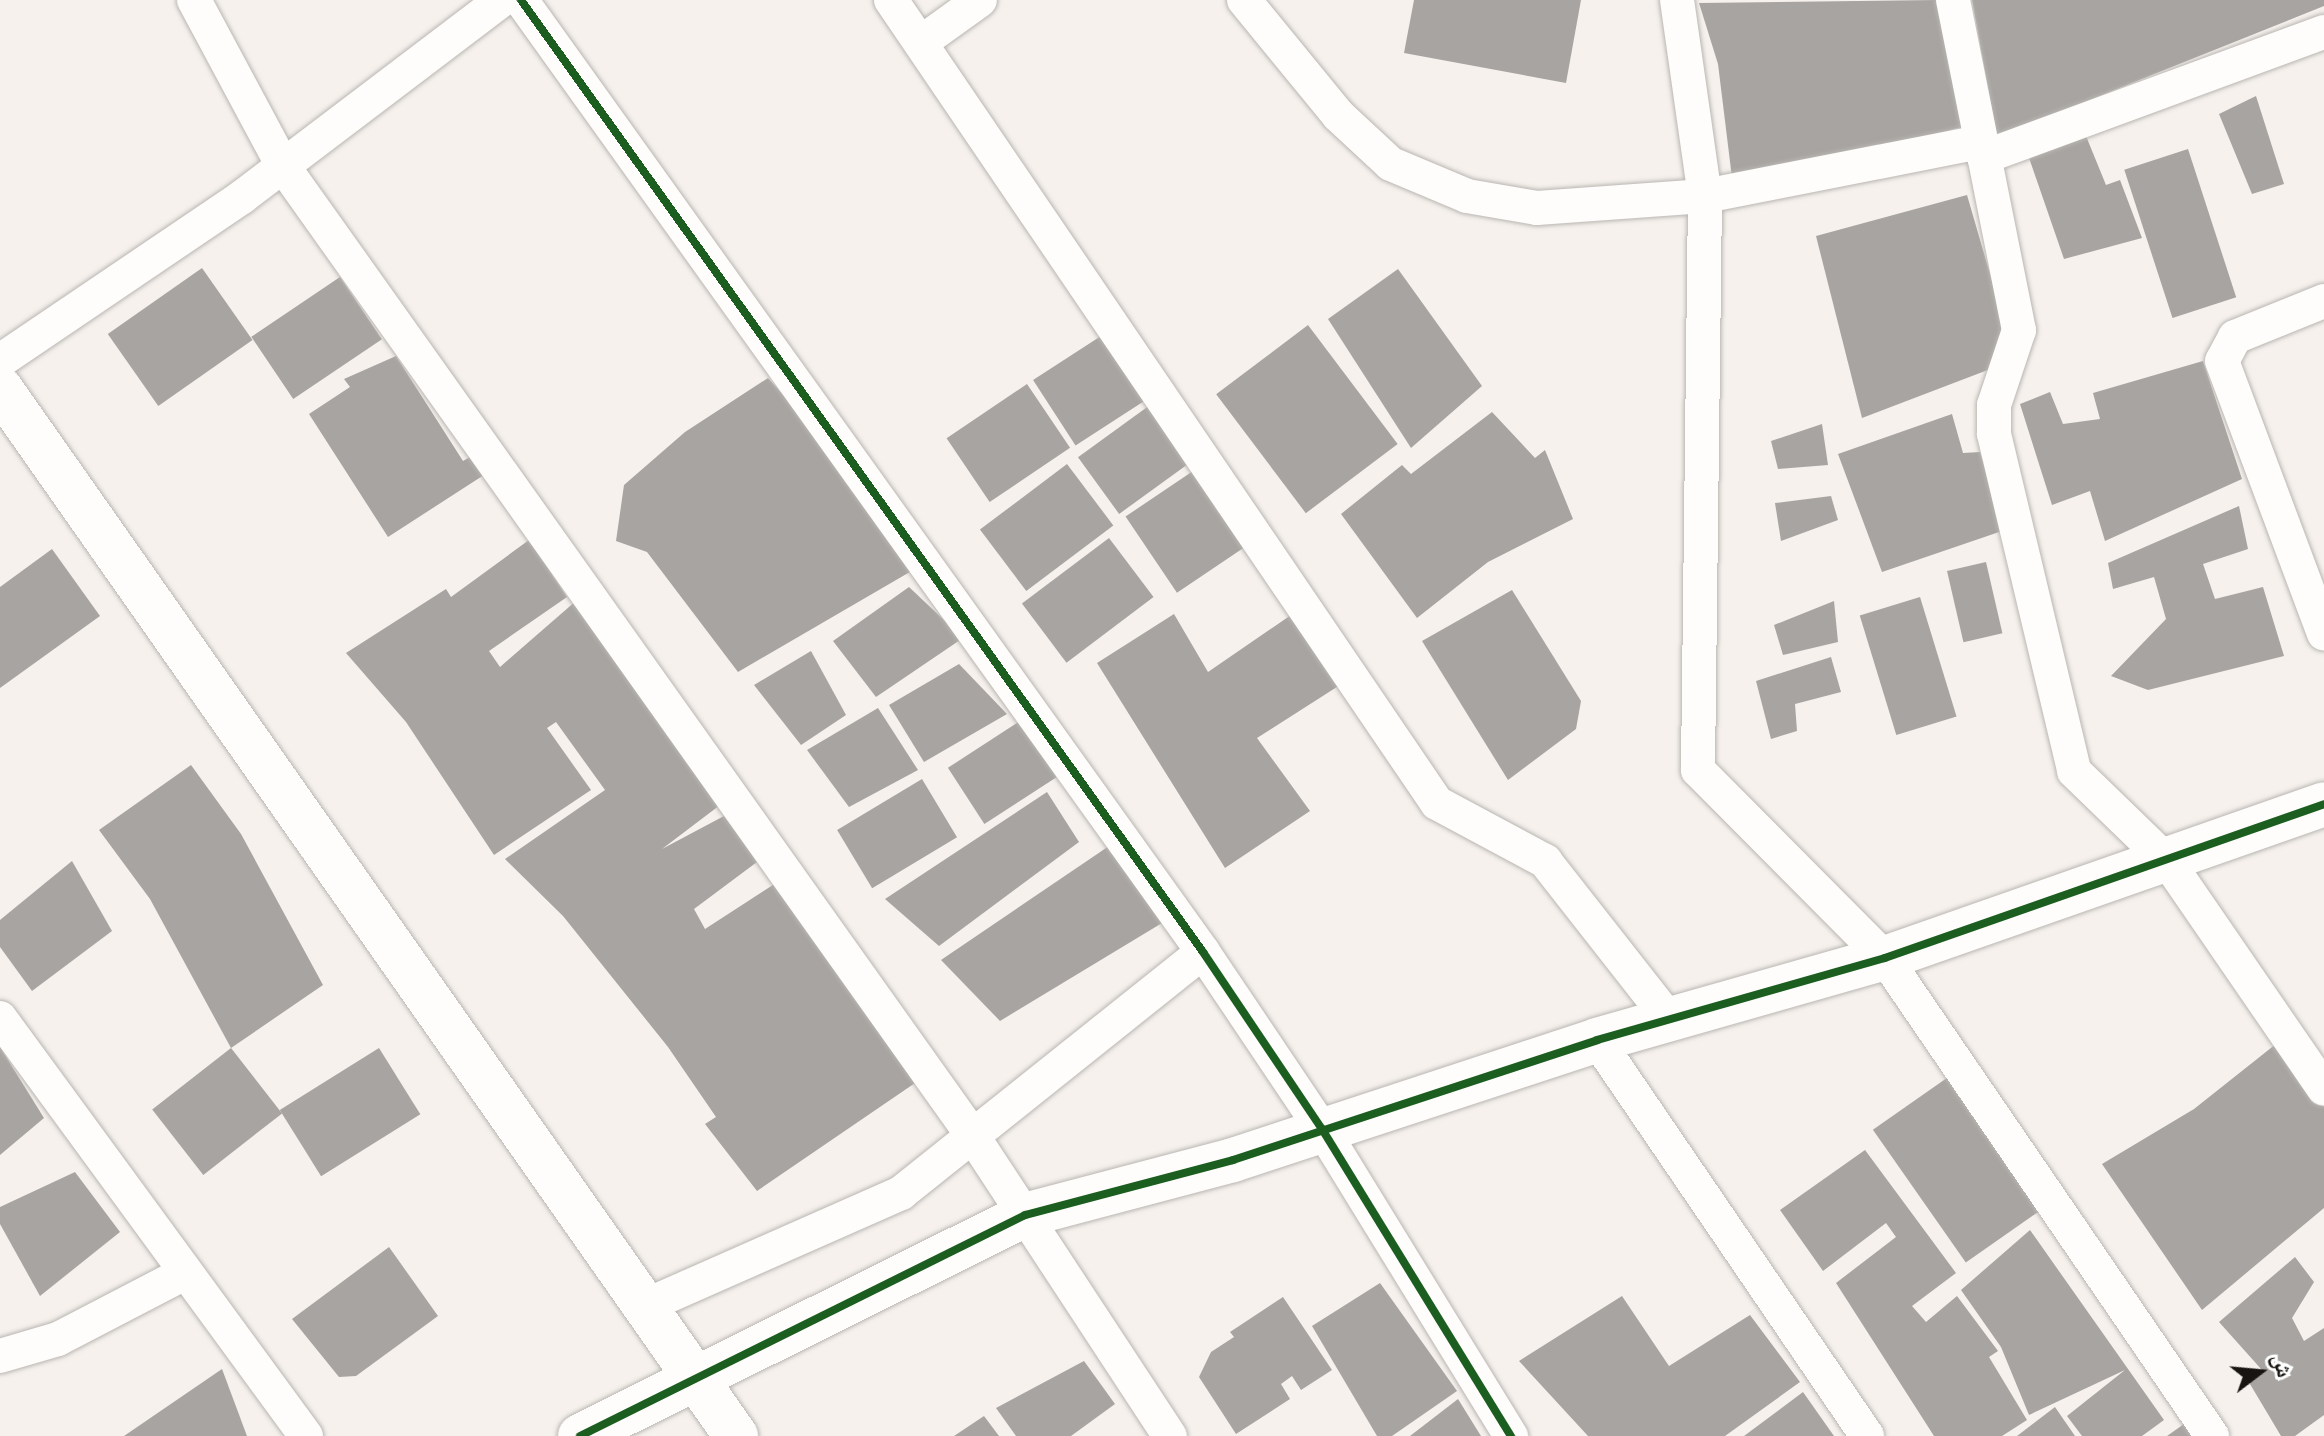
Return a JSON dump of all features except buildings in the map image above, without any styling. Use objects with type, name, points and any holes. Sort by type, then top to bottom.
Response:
[{"type":"street","points":[[194,0],[283,166],[970,1132],[1170,1436]]},
{"type":"street","points":[[0,361],[283,166],[502,0]]},
{"type":"street","points":[[521,0],[1203,952],[1322,1129],[1511,1436]]},
{"type":"street","points":[[891,0],[923,41],[1437,803],[1545,861],[1669,1019]]},
{"type":"street","points":[[923,41],[980,0]]},
{"type":"street","points":[[1244,0],[1338,115],[1391,164],[1467,196],[1537,208],[1705,196],[1983,150],[2324,32]]},
{"type":"street","points":[[1677,0],[1705,196],[1698,770],[1885,958],[2212,1436]]},
{"type":"street","points":[[1953,0],[2019,330],[1994,405],[1994,434],[2074,771],[2168,862],[2324,1089]]},
{"type":"street","points":[[2324,301],[2235,337],[2222,361],[2324,634]]},
{"type":"street","points":[[0,388],[736,1436]]},
{"type":"street","points":[[580,1436],[694,1375],[1025,1215],[1322,1129],[1597,1040],[1885,958],[2168,862],[2324,804]]},
{"type":"street","points":[[645,1306],[849,1221],[901,1193],[970,1132],[1203,952]]},
{"type":"street","points":[[0,1018],[306,1436]]},
{"type":"street","points":[[1597,1040],[1867,1436]]},
{"type":"street","points":[[0,1356],[58,1339],[185,1273]]},
{"type":"cycle path","points":[[521,0],[1203,952],[1322,1129],[1511,1436]]},
{"type":"cycle path","points":[[580,1436],[1025,1215],[1233,1160],[1597,1040],[1885,958],[2324,804]]}]
